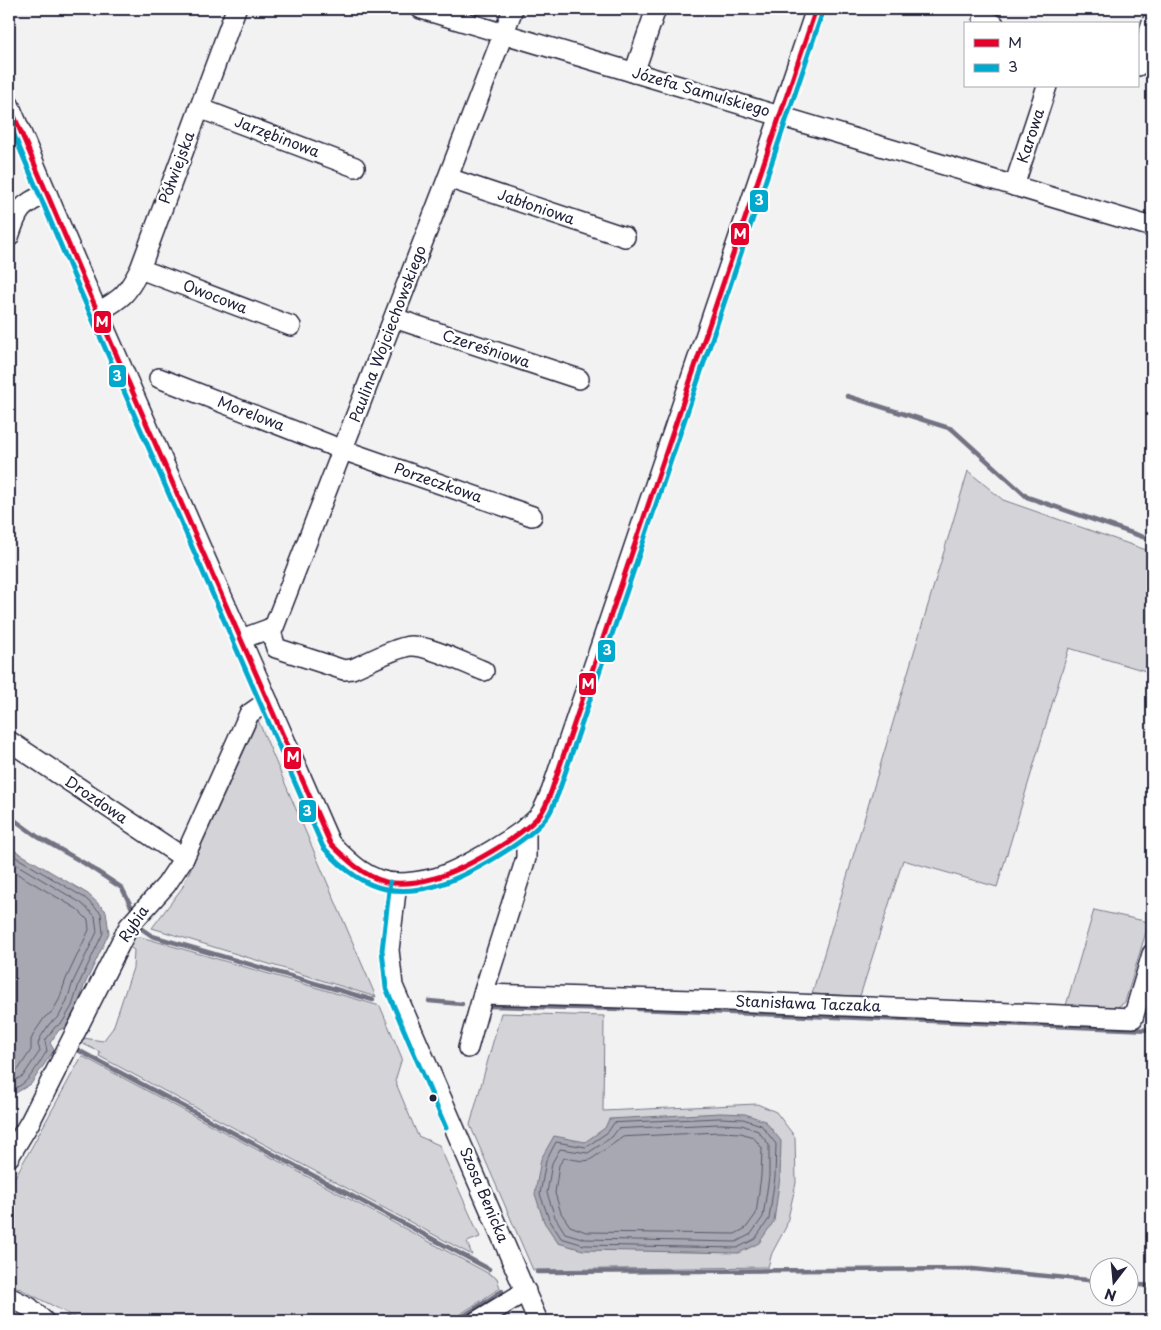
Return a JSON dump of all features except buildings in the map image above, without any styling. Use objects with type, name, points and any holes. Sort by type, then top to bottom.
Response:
[{"type":"street","name":"Półwiejska","points":[[98,312],[120,300],[130,290],[140,268],[236,9]]},
{"type":"street","name":"Józefa Samulskiego","points":[[422,9],[1152,227]]},
{"type":"street","name":"Paulina Wojciechowskiego","points":[[270,628],[274,627],[513,9]]},
{"type":"street","points":[[634,73],[656,9]]},
{"type":"street","points":[[9,104],[330,843],[362,872],[380,880],[396,883],[436,877],[510,839],[541,813],[551,792],[816,9]]},
{"type":"street","points":[[1138,63],[1152,22]]},
{"type":"street","points":[[1138,66],[1152,70]]},
{"type":"street","name":"Karowa","points":[[1014,186],[1046,88]]},
{"type":"street","name":"Jarzębinowa","points":[[199,108],[355,167]]},
{"type":"street","name":"Jabłoniowa","points":[[448,178],[625,237]]},
{"type":"street","points":[[9,237],[20,209],[32,200],[47,193]]},
{"type":"street","name":"Owocowa","points":[[140,268],[291,326]]},
{"type":"street","name":"Czereśniowa","points":[[394,318],[579,379]]},
{"type":"street","name":"Morelowa","points":[[159,378],[343,450]]},
{"type":"street","name":"Porzeczkowa","points":[[343,450],[532,516]]},
{"type":"street","points":[[242,639],[270,628],[276,648],[344,670],[352,669],[400,648],[411,646],[423,647],[484,671]]},
{"type":"street","name":"Rybia","points":[[9,1157],[30,1122],[129,926],[166,885],[184,858],[249,714],[269,702]]},
{"type":"street","name":"Drozdowa","points":[[9,741],[184,858]]},
{"type":"street","points":[[468,1048],[526,858],[526,827]]},
{"type":"street","name":"Szosa Benicka","points":[[396,883],[388,950],[393,986],[538,1321]]},
{"type":"street","name":"Stanisława Taczaka","points":[[483,994],[729,1001],[1133,1018],[1152,954]]},
{"type":"street","points":[[477,1321],[524,1288]]},
{"type":"street","points":[[9,1297],[28,1307],[44,1321]]},
{"type":"shaded area","points":[[968,471],[1003,500],[1152,552],[1152,673],[1069,648],[997,887],[903,860],[860,996],[812,994]]},
{"type":"shaded area","points":[[258,720],[376,997],[152,928],[182,888]]},
{"type":"shaded area","points":[[1094,910],[1149,922],[1125,1002],[1110,1012],[1065,1009]]},
{"type":"shaded area","points":[[134,935],[380,1006],[402,1058],[395,1081],[418,1136],[439,1145],[480,1237],[467,1242],[472,1255],[99,1056],[100,1052],[81,1043],[83,1038],[103,1041],[113,1028],[133,968],[134,950],[128,946]]},
{"type":"shaded area","points":[[501,1013],[604,1016],[603,1111],[757,1104],[776,1112],[795,1137],[796,1183],[786,1227],[772,1253],[768,1267],[533,1270],[470,1125]]},
{"type":"shaded area","points":[[82,1056],[497,1278],[500,1288],[450,1321],[82,1321],[9,1283],[9,1188]]},
{"type":"water","points":[[9,847],[88,894],[106,911],[109,933],[84,986],[77,1008],[65,1028],[59,1030],[50,1043],[54,1050],[31,1084],[14,1094],[9,1093]]},
{"type":"water","points":[[720,1113],[745,1114],[765,1121],[781,1141],[780,1177],[774,1221],[759,1243],[739,1253],[583,1250],[558,1243],[544,1222],[535,1194],[541,1159],[554,1136],[585,1142],[605,1128],[609,1119]]},
{"type":"waterway","points":[[847,396],[952,429],[1027,497],[1152,540]]},
{"type":"waterway","points":[[9,816],[38,837],[84,863],[122,888],[132,908]]},
{"type":"waterway","points":[[139,927],[152,936],[373,1000]]},
{"type":"waterway","points":[[429,1001],[462,1004]]},
{"type":"waterway","points":[[489,1006],[623,1009]]},
{"type":"waterway","points":[[638,1009],[1152,1030]]},
{"type":"waterway","points":[[76,1049],[489,1269]]},
{"type":"waterway","points":[[537,1272],[973,1269],[1088,1280]]},
{"type":"waterway","points":[[1138,1285],[1152,1286]]},
{"type":"waterway","points":[[456,1321],[502,1291]]},
{"type":"waterway","points":[[67,1318],[76,1321]]},
{"type":"transit line","name":"M","points":[[9,104],[85,283],[330,843],[349,861],[370,876],[386,882],[410,883],[447,874],[492,851],[521,832],[533,822],[546,806],[816,9]]},
{"type":"transit line","name":"3","points":[[9,123],[78,286],[323,847],[336,861],[359,879],[377,887],[392,890],[417,889],[448,882],[495,858],[537,828],[551,810],[823,11]]},
{"type":"transit line","name":"3","points":[[390,882],[382,950],[386,988],[446,1128]]}]
